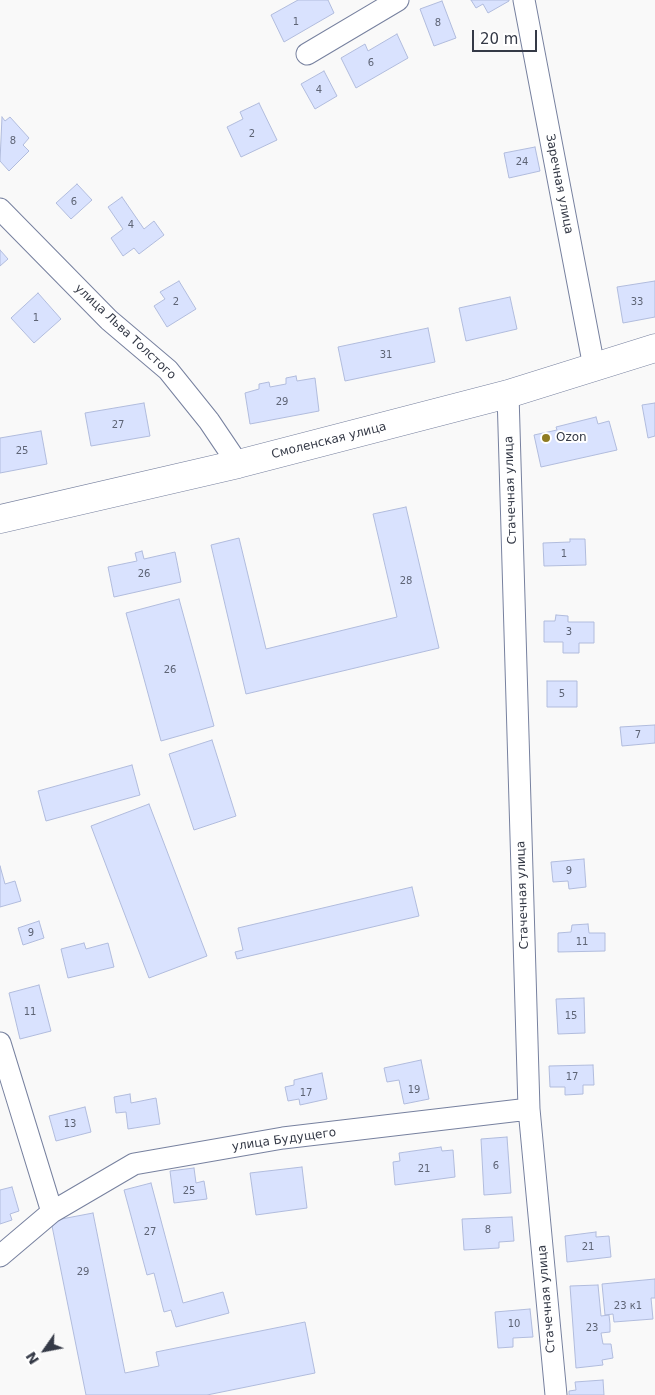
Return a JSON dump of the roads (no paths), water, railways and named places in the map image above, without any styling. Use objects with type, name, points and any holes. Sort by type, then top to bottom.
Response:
[{"type":"main road","name":"Смоленская улица","points":[[0,519],[238,464],[508,394],[655,348]]},
{"type":"street","points":[[307,54],[398,0]]},
{"type":"street","name":"Заречная улица","points":[[524,0],[594,367]]},
{"type":"street","name":"улица Льва Толстого","points":[[0,209],[109,320],[168,370],[209,421],[238,464]]},
{"type":"street","name":"Стачечная улица","points":[[508,394],[529,1109],[556,1395]]},
{"type":"street","points":[[0,1043],[52,1212]]},
{"type":"street","name":"улица Будущего","points":[[0,1256],[52,1212],[134,1164],[283,1138],[529,1109]]},
{"type":"place","name":"Ozon","points":[[546,438]]}]
